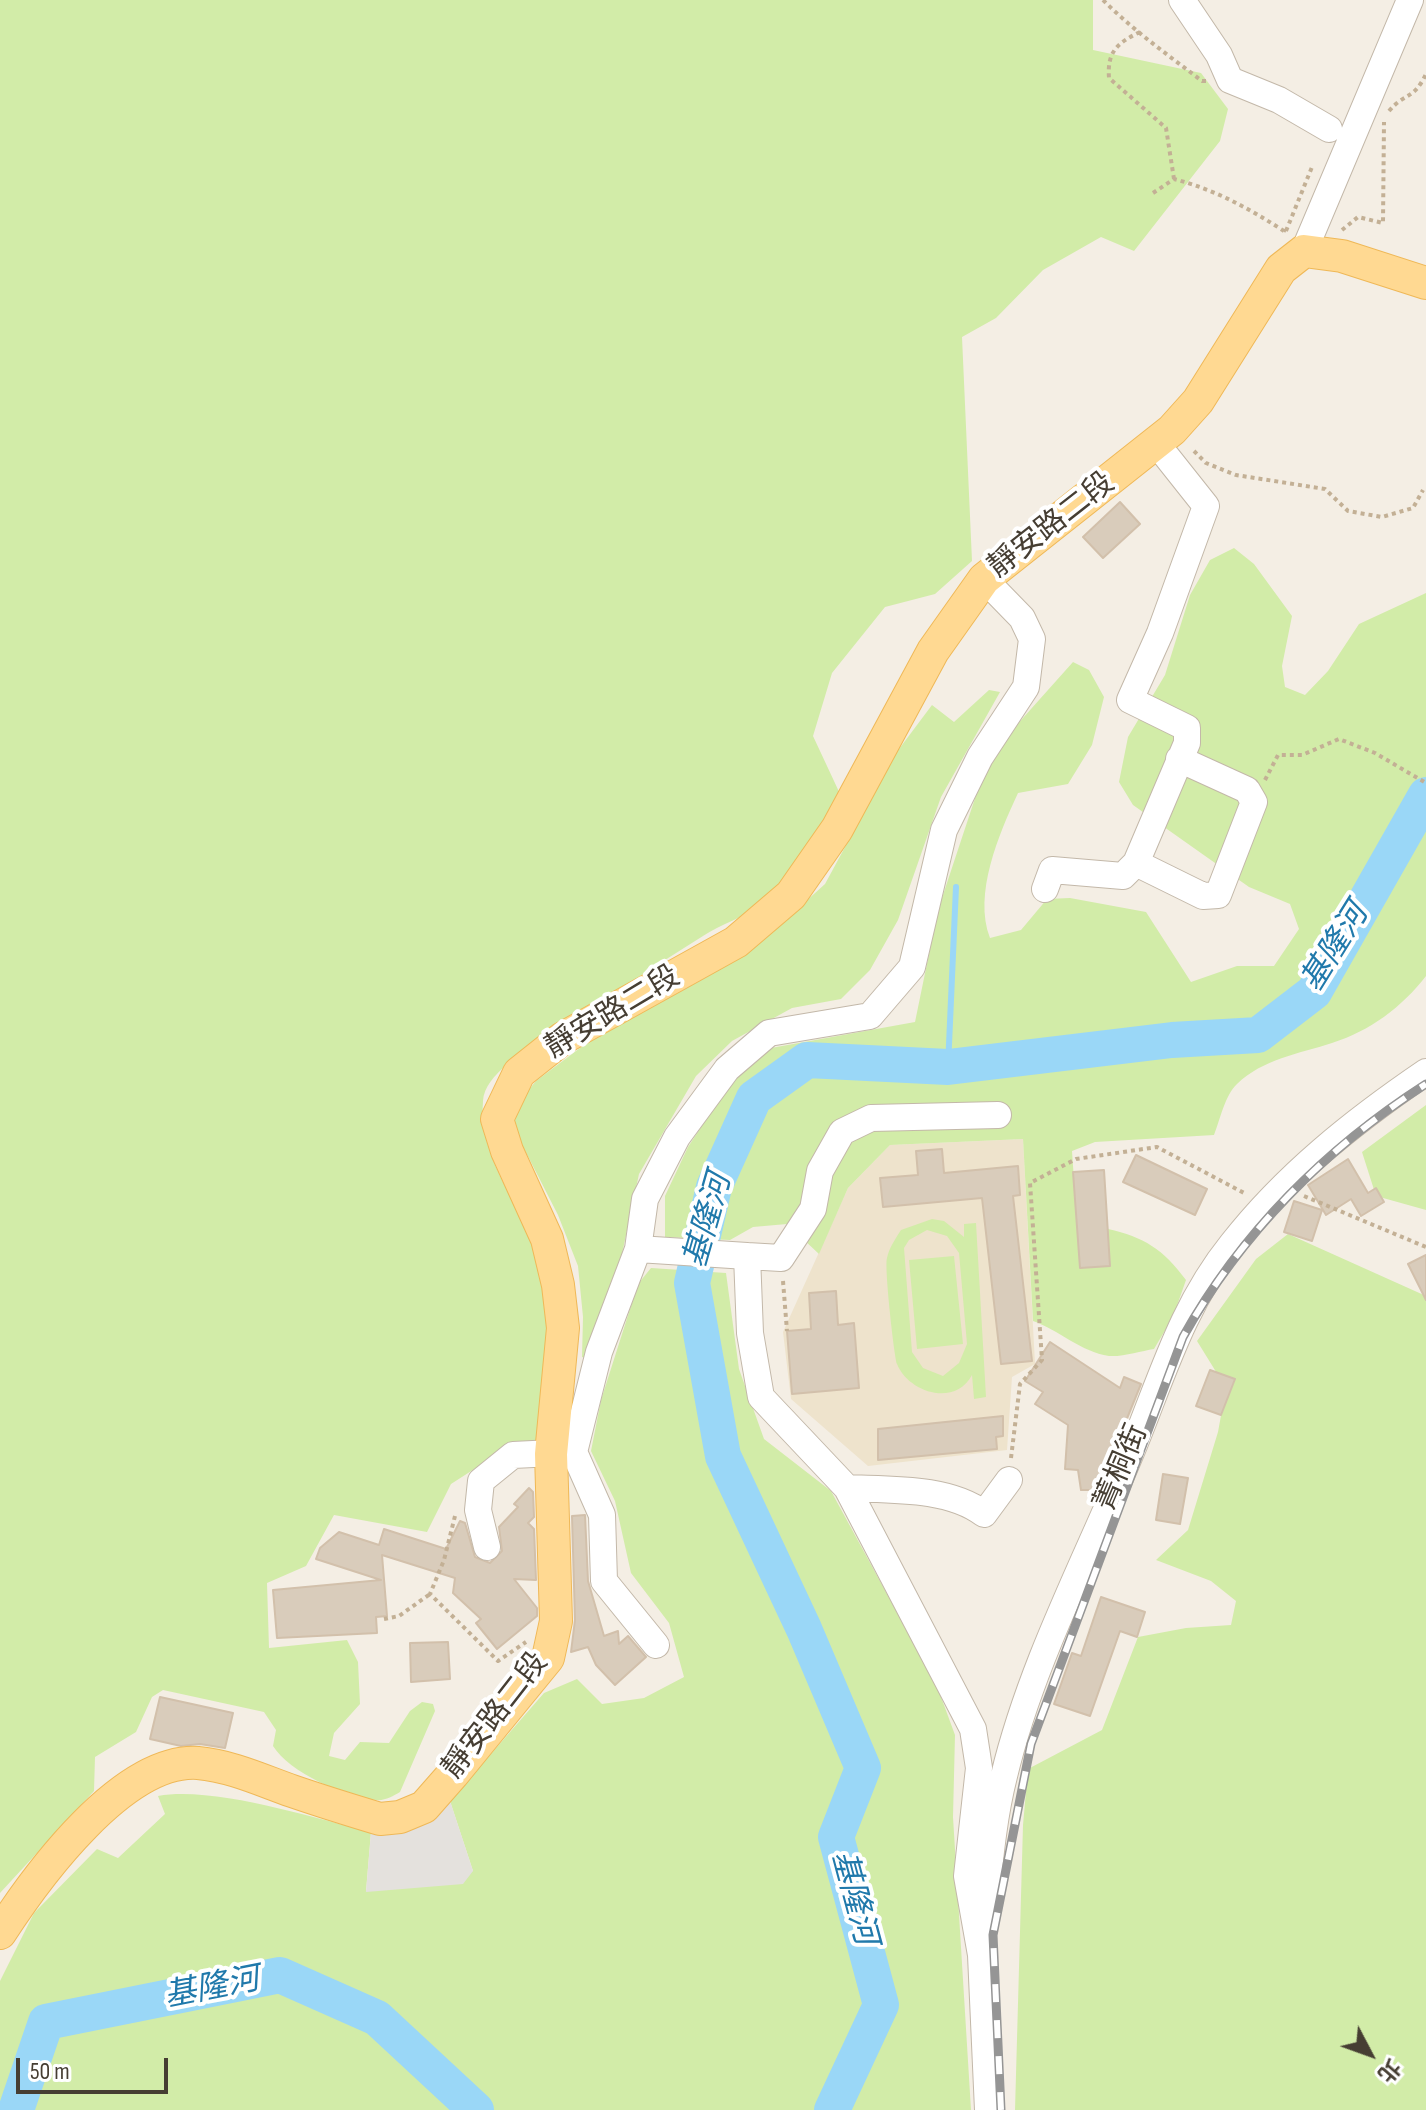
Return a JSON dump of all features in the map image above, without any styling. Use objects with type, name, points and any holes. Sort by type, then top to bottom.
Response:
[{"type":"main road","points":[[1290,248],[1342,256],[1426,283]]},
{"type":"main road","name":"靜安路二段","points":[[0,1933],[33,1882],[88,1824],[125,1787],[158,1769],[195,1763],[230,1769],[380,1819],[400,1817],[424,1807],[548,1658],[556,1621],[563,1453],[563,1328],[558,1285],[547,1239],[507,1151],[497,1119],[506,1095],[519,1073],[563,1038],[736,942],[791,895],[837,829],[933,651],[984,579],[1164,437],[1198,401],[1281,269],[1290,248]]},
{"type":"street","points":[[1182,0],[1219,55],[1230,80],[1279,100],[1329,129]]},
{"type":"street","points":[[1290,248],[1410,0]]},
{"type":"street","points":[[1045,889],[1052,870],[1123,876],[1136,863],[1187,743],[1187,728],[1130,700],[1160,633],[1206,506],[1164,437]]},
{"type":"street","points":[[563,1453],[599,1352],[648,1250],[645,1199],[677,1137],[727,1069],[769,1033],[870,1016],[912,967],[944,830],[980,757],[1026,687],[1032,639],[1022,618],[984,579]]},
{"type":"street","points":[[1136,863],[1203,896],[1218,895],[1254,802],[1247,790],[1179,759]]},
{"type":"street","name":"菁桐街","points":[[981,1955],[993,1834],[1004,1775],[1071,1587],[1133,1448],[1182,1320],[1231,1245],[1274,1196],[1356,1120],[1426,1072]]},
{"type":"street","points":[[648,1250],[781,1258],[813,1209],[820,1171],[829,1149],[842,1132],[871,1118],[998,1115]]},
{"type":"street","name":"菁桐街","points":[[739,1256],[761,1397],[847,1488],[973,1729],[979,1768],[967,1876],[981,1955],[988,2110]]},
{"type":"street","points":[[487,1547],[478,1510],[481,1481],[513,1455],[563,1453]]},
{"type":"street","points":[[563,1453],[602,1515],[604,1581],[656,1645]]},
{"type":"street","points":[[847,1488],[902,1491],[956,1500],[969,1503],[984,1514],[1009,1480]]},
{"type":"path","points":[[1103,0],[1156,49],[1202,81],[1230,80]]},
{"type":"path","points":[[1140,32],[1119,42],[1108,59],[1109,78],[1166,128],[1174,179]]},
{"type":"path","points":[[1385,116],[1397,102],[1417,92],[1426,74]]},
{"type":"path","points":[[1334,236],[1358,217],[1383,223],[1382,136]]},
{"type":"path","points":[[1174,179],[1229,196],[1284,231],[1290,248]]},
{"type":"path","points":[[1153,193],[1174,179]]},
{"type":"path","points":[[1164,437],[1206,463],[1236,475],[1325,489],[1348,511],[1382,517],[1413,508],[1423,490]]},
{"type":"path","points":[[1254,802],[1278,755],[1302,755],[1339,739],[1375,753],[1426,783]]},
{"type":"path","points":[[1009,1480],[1020,1384],[1042,1360],[1030,1183],[1076,1159],[1157,1147],[1274,1196],[1426,1247]]},
{"type":"path","points":[[781,1258],[787,1331]]},
{"type":"path","points":[[384,1619],[399,1616],[430,1594],[444,1560],[456,1513]]},
{"type":"path","points":[[430,1594],[498,1661]]},
{"type":"shaded area","points":[[1023,1139],[1035,1364],[1012,1377],[1007,1450],[868,1466],[791,1399],[783,1332],[848,1188],[890,1145]]},
{"type":"shaded area","points":[[450,1801],[473,1871],[463,1884],[366,1892],[371,1832],[407,1832],[429,1822]]},
{"type":"green space","points":[[0,0],[1093,0],[1093,50],[1201,73],[1228,109],[1220,141],[1134,251],[1101,237],[1043,270],[996,318],[962,337],[972,561],[935,594],[885,607],[832,673],[813,736],[841,796],[785,881],[762,904],[703,936],[527,1050],[498,1073],[485,1091],[484,1125],[489,1148],[530,1232],[546,1276],[551,1316],[550,1358],[542,1440],[507,1448],[451,1484],[427,1532],[334,1515],[306,1566],[267,1583],[269,1648],[347,1640],[358,1662],[360,1704],[334,1733],[329,1756],[345,1760],[360,1742],[389,1743],[410,1711],[422,1702],[433,1704],[435,1711],[400,1792],[376,1800],[334,1789],[305,1774],[281,1756],[273,1746],[276,1730],[264,1712],[163,1690],[152,1697],[136,1732],[95,1757],[94,1791],[0,1893]]},
{"type":"green space","points":[[1234,548],[1254,564],[1292,616],[1282,666],[1285,687],[1305,695],[1328,671],[1359,624],[1426,593],[1426,976],[1396,1008],[1372,1025],[1346,1038],[1282,1058],[1247,1076],[1229,1094],[1214,1135],[1095,1142],[1072,1151],[1080,1268],[1110,1266],[1108,1229],[1152,1246],[1186,1280],[1173,1317],[1154,1349],[1120,1356],[1099,1354],[1033,1321],[1023,1139],[890,1145],[848,1188],[819,1254],[787,1224],[753,1227],[730,1240],[665,1237],[665,1196],[688,1147],[731,1081],[771,1048],[915,1022],[938,910],[989,756],[1073,662],[1089,670],[1104,697],[1092,745],[1068,784],[1018,793],[996,845],[986,884],[986,921],[990,938],[1021,930],[1047,899],[1070,898],[1146,912],[1191,982],[1237,966],[1274,966],[1299,929],[1290,904],[1249,887],[1133,805],[1119,782],[1128,737],[1165,675],[1190,595],[1210,560]]},
{"type":"green space","points":[[989,690],[1000,692],[941,797],[898,920],[870,970],[841,999],[792,1008],[732,1041],[696,1076],[639,1174],[622,1254],[585,1358],[582,1357],[583,1317],[578,1266],[558,1215],[513,1127],[521,1099],[536,1081],[584,1045],[712,974],[782,923],[825,884],[896,753],[932,705],[954,722]]},
{"type":"green space","points":[[1426,1105],[1426,1210],[1376,1196],[1362,1152]]},
{"type":"green space","points":[[932,1219],[944,1221],[964,1237],[964,1224],[976,1223],[986,1397],[974,1399],[972,1375],[955,1391],[933,1392],[911,1382],[897,1364],[886,1264],[889,1251],[901,1230]],"holes":[[[927,1230],[947,1236],[959,1253],[967,1344],[959,1363],[943,1376],[923,1368],[912,1352],[904,1248],[909,1240]]]},
{"type":"green space","points":[[1288,1234],[1426,1296],[1426,2110],[1015,2110],[1023,1825],[1028,1769],[1102,1730],[1138,1637],[1186,1628],[1231,1625],[1236,1601],[1211,1581],[1156,1560],[1188,1530],[1218,1432],[1226,1388],[1197,1341],[1256,1259]]},
{"type":"green space","points":[[954,1256],[963,1344],[917,1349],[909,1260]]},
{"type":"green space","points":[[651,1268],[726,1273],[739,1369],[764,1439],[831,1491],[937,1686],[955,1735],[953,1817],[971,2110],[0,2110],[0,1981],[34,1913],[97,1849],[118,1858],[165,1814],[158,1796],[207,1795],[235,1799],[371,1832],[366,1891],[473,1871],[450,1801],[544,1693],[577,1679],[602,1704],[644,1698],[684,1677],[669,1623],[631,1573],[615,1501],[591,1451],[601,1400],[638,1284]]},
{"type":"building","points":[[1120,502],[1140,524],[1103,558],[1083,537]]},
{"type":"building","points":[[942,1149],[944,1173],[1018,1166],[1020,1195],[1013,1196],[1032,1361],[1001,1364],[982,1198],[883,1207],[880,1178],[918,1175],[916,1151]]},
{"type":"building","points":[[1136,1155],[1207,1189],[1195,1215],[1123,1182]]},
{"type":"building","points":[[1348,1159],[1368,1193],[1376,1188],[1384,1202],[1361,1216],[1351,1199],[1326,1215],[1308,1185]]},
{"type":"building","points":[[1104,1170],[1110,1266],[1080,1268],[1073,1172]]},
{"type":"building","points":[[1294,1201],[1322,1210],[1312,1241],[1284,1232]]},
{"type":"building","points":[[1426,1255],[1426,1300],[1408,1264]]},
{"type":"building","points":[[836,1291],[838,1325],[854,1323],[859,1388],[792,1394],[787,1331],[811,1329],[809,1293]]},
{"type":"building","points":[[1050,1342],[1120,1388],[1124,1377],[1141,1384],[1098,1490],[1081,1490],[1078,1470],[1065,1469],[1068,1425],[1035,1404],[1043,1392],[1025,1381]]},
{"type":"building","points":[[1210,1370],[1235,1379],[1221,1415],[1196,1406]]},
{"type":"building","points":[[1003,1416],[1003,1436],[996,1437],[997,1449],[878,1460],[878,1429]]},
{"type":"building","points":[[1163,1474],[1188,1478],[1180,1524],[1156,1520]]},
{"type":"building","points":[[529,1488],[533,1492],[534,1517],[528,1523],[534,1529],[536,1580],[514,1579],[537,1608],[537,1616],[497,1649],[476,1623],[481,1619],[453,1593],[455,1578],[382,1555],[387,1616],[376,1617],[377,1633],[277,1638],[273,1590],[381,1580],[316,1559],[320,1548],[339,1532],[379,1545],[384,1529],[446,1549],[460,1521],[465,1523],[475,1557],[490,1563],[502,1551],[499,1527],[518,1507],[514,1504]]},
{"type":"building","points":[[585,1515],[588,1581],[604,1636],[618,1631],[619,1644],[628,1636],[646,1657],[615,1685],[596,1665],[588,1647],[571,1652],[575,1620],[572,1516]]},
{"type":"building","points":[[1101,1597],[1145,1612],[1137,1637],[1120,1631],[1090,1716],[1054,1704],[1072,1653],[1081,1656]]},
{"type":"building","points":[[448,1642],[450,1679],[411,1682],[410,1643]]},
{"type":"building","points":[[160,1697],[233,1713],[225,1748],[200,1744],[181,1746],[150,1739]]},
{"type":"waterway","name":"基隆河","points":[[832,2110],[881,2005],[836,1837],[863,1768],[804,1629],[723,1456],[692,1283],[714,1187],[754,1098],[807,1060],[948,1067],[1172,1040],[1258,1035],[1314,992],[1426,795]]},
{"type":"waterway","points":[[948,1067],[956,887]]},
{"type":"waterway","name":"基隆河","points":[[16,2110],[46,2022],[280,1975],[377,2018],[476,2110]]},
{"type":"railway","points":[[1001,2110],[993,1935],[1031,1744],[1183,1337],[1231,1263],[1289,1196],[1354,1136],[1426,1084]]}]
